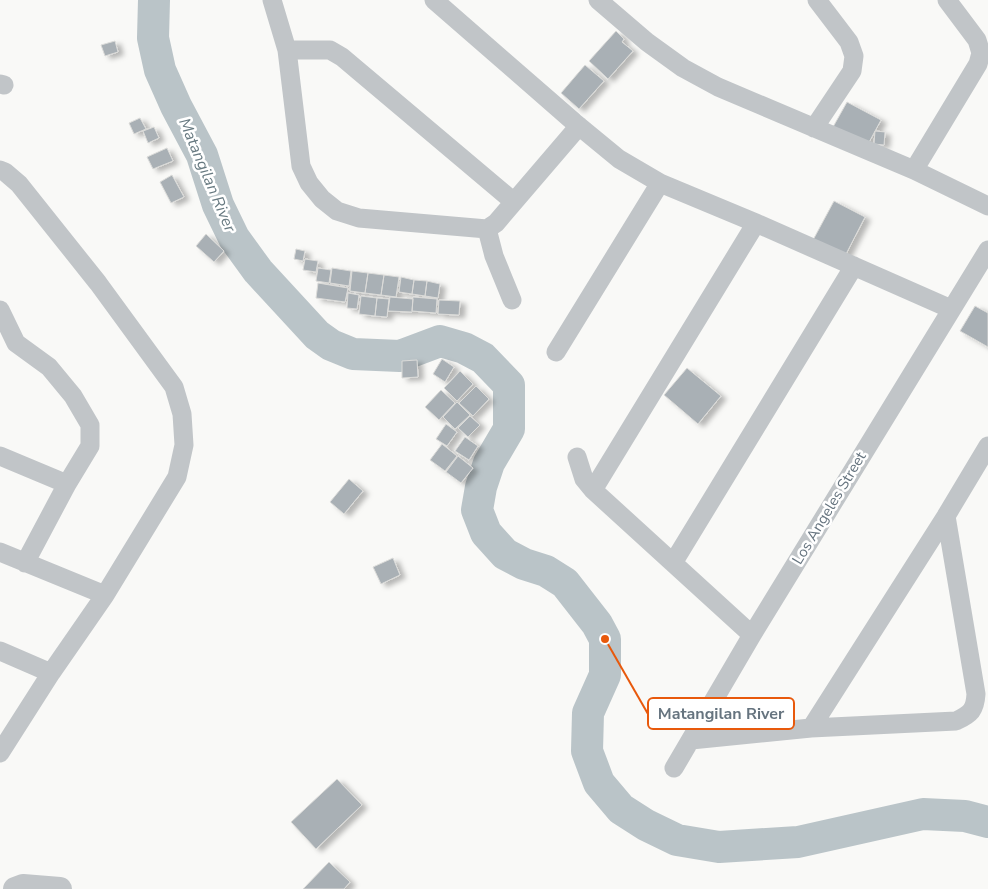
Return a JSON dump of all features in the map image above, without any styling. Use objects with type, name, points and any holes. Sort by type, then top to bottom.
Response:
[{"type":"street","points":[[272,0],[286,50],[301,166],[309,183],[322,199],[337,211],[359,218],[488,229],[496,223],[579,126]]},
{"type":"street","points":[[434,0],[619,159],[660,183],[951,309]]},
{"type":"street","points":[[814,128],[852,71],[854,56],[849,42],[817,0]]},
{"type":"street","points":[[914,170],[978,64],[981,53],[977,40],[947,0]]},
{"type":"street","points":[[606,1],[647,42],[683,68],[718,87],[914,170],[988,206]]},
{"type":"street","points":[[286,50],[330,50],[342,57],[514,202]]},
{"type":"street","points":[[0,170],[6,172],[19,184],[98,282],[174,386],[182,414],[184,445],[177,477],[104,595],[0,752]]},
{"type":"street","points":[[556,352],[660,183]]},
{"type":"street","points":[[593,490],[756,223]]},
{"type":"street","points":[[488,229],[494,256],[512,300]]},
{"type":"street","name":"Los Angeles Street","points":[[674,768],[752,635],[988,250]]},
{"type":"street","points":[[673,563],[854,266]]},
{"type":"street","points":[[0,310],[8,342],[49,367],[73,396],[90,425],[90,446],[25,563]]},
{"type":"street","points":[[811,728],[946,516],[988,446]]},
{"type":"street","points":[[0,456],[68,484]]},
{"type":"street","points":[[577,457],[584,479],[593,490],[752,635]]},
{"type":"street","points":[[691,740],[811,728],[956,721],[968,716],[975,706],[976,694],[946,516]]},
{"type":"street","points":[[0,552],[104,595]]},
{"type":"street","points":[[0,651],[51,673]]},
{"type":"street","points":[[16,889],[23,886],[60,889]]},
{"type":"building","points":[[616,31],[624,39],[622,42],[633,51],[608,79],[589,61]]},
{"type":"building","points":[[115,41],[118,52],[105,56],[101,45]]},
{"type":"building","points":[[585,65],[604,81],[579,109],[561,93]]},
{"type":"building","points":[[847,102],[881,120],[867,146],[833,127]]},
{"type":"building","points":[[140,118],[146,129],[134,134],[129,123]]},
{"type":"building","points":[[154,127],[159,138],[148,143],[143,131]]},
{"type":"building","points":[[875,131],[885,132],[884,145],[874,144]]},
{"type":"building","points":[[167,148],[173,161],[153,169],[147,157]]},
{"type":"building","points":[[172,175],[184,197],[171,203],[160,182]]},
{"type":"building","points":[[834,201],[865,217],[845,256],[813,240]]},
{"type":"building","points":[[206,234],[224,251],[214,262],[196,246]]},
{"type":"building","points":[[296,249],[305,251],[303,261],[294,259]]},
{"type":"building","points":[[305,259],[318,261],[316,272],[303,270]]},
{"type":"building","points":[[318,268],[331,270],[329,283],[316,281]]},
{"type":"building","points":[[332,268],[351,271],[349,286],[330,283]]},
{"type":"building","points":[[352,271],[368,273],[365,293],[350,291]]},
{"type":"building","points":[[368,273],[384,275],[381,295],[365,293]]},
{"type":"building","points":[[384,275],[399,277],[396,297],[381,295]]},
{"type":"building","points":[[401,277],[414,280],[412,294],[399,292]]},
{"type":"building","points":[[414,280],[427,281],[425,296],[412,294]]},
{"type":"building","points":[[427,281],[440,284],[438,298],[425,296]]},
{"type":"building","points":[[318,283],[348,288],[345,302],[316,298]]},
{"type":"building","points":[[348,293],[359,295],[357,309],[347,308]]},
{"type":"building","points":[[361,296],[377,298],[375,316],[359,314]]},
{"type":"building","points":[[390,297],[413,299],[412,312],[388,311]]},
{"type":"building","points":[[413,297],[437,299],[436,313],[412,311]]},
{"type":"building","points":[[377,298],[389,299],[387,317],[375,316]]},
{"type":"building","points":[[439,300],[460,301],[459,315],[438,314]]},
{"type":"building","points":[[975,306],[988,313],[988,347],[960,331]]},
{"type":"building","points":[[442,359],[454,367],[445,382],[433,374]]},
{"type":"building","points":[[417,360],[418,377],[402,378],[402,361]]},
{"type":"building","points":[[687,368],[721,396],[698,424],[664,395]]},
{"type":"building","points":[[460,371],[473,384],[457,401],[444,388]]},
{"type":"building","points":[[476,386],[489,399],[473,416],[459,403]]},
{"type":"building","points":[[441,390],[455,403],[439,420],[425,407]]},
{"type":"building","points":[[457,402],[470,415],[455,429],[443,417]]},
{"type":"building","points":[[470,416],[480,425],[468,437],[458,428]]},
{"type":"building","points":[[446,424],[457,432],[447,446],[436,439]]},
{"type":"building","points":[[465,437],[478,446],[469,460],[455,451]]},
{"type":"building","points":[[442,444],[457,456],[445,471],[430,460]]},
{"type":"building","points":[[458,456],[473,468],[461,483],[446,472]]},
{"type":"building","points":[[349,479],[363,491],[344,514],[330,502]]},
{"type":"building","points":[[393,558],[400,575],[381,584],[373,567]]},
{"type":"building","points":[[337,779],[362,805],[316,849],[291,822]]},
{"type":"building","points":[[329,862],[350,882],[344,889],[303,889]]},
{"type":"waterway","name":"Matangilan River","points":[[154,0],[153,38],[160,70],[176,106],[202,155],[218,205],[234,238],[258,271],[317,335],[331,345],[353,354],[400,356],[440,341],[464,348],[483,358],[509,385],[509,429],[489,463],[481,487],[477,510],[486,533],[505,554],[524,564],[546,571],[565,583],[597,624],[605,639],[605,675],[588,713],[587,751],[599,783],[621,809],[646,825],[677,840],[719,847],[798,842],[923,814],[965,816],[988,822]]},
{"type":"place","name":"Matangilan River","points":[[605,639]]}]
